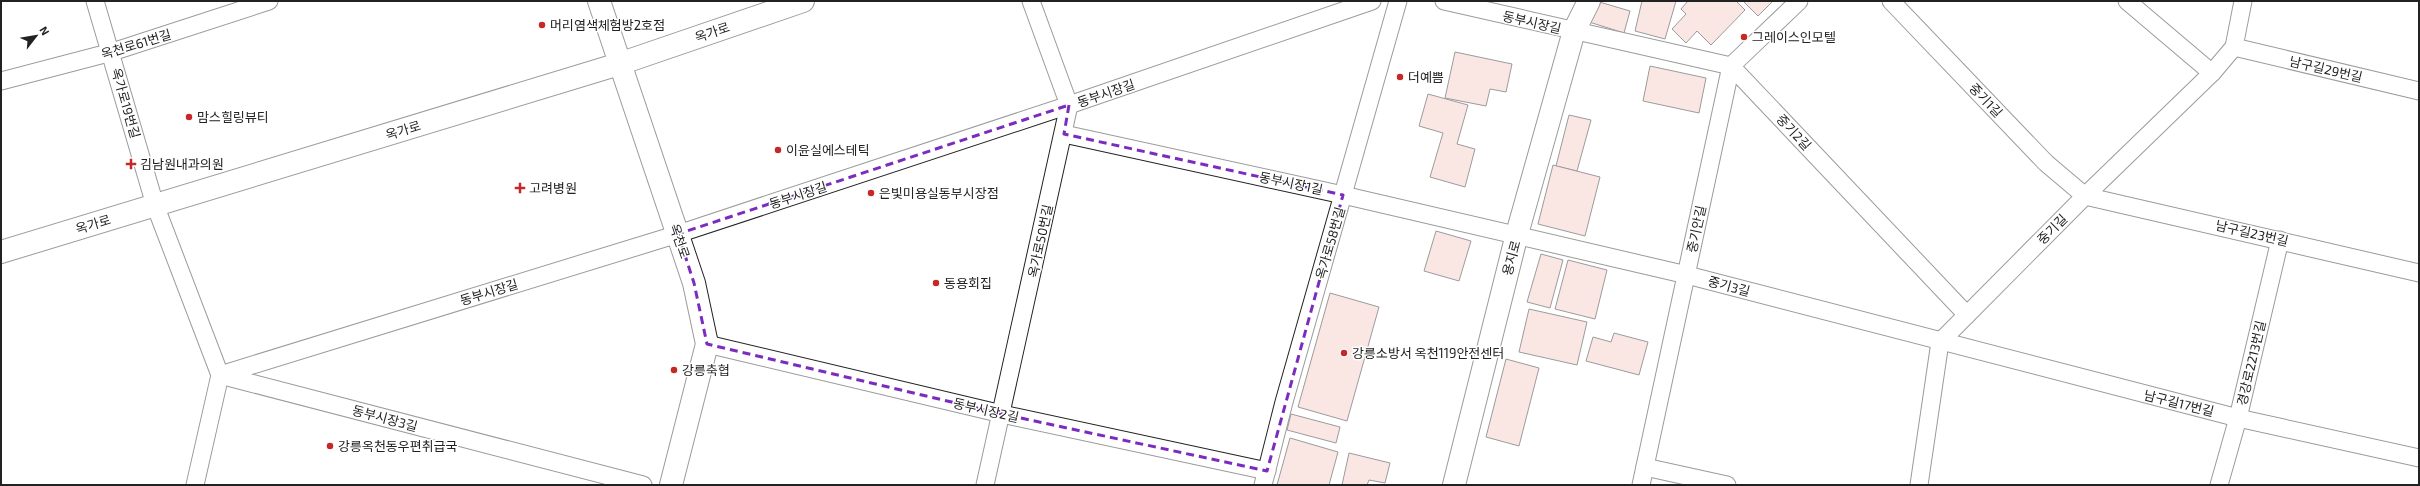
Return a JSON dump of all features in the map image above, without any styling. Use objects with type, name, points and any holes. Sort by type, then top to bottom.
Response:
[{"type":"street","name":"옥가로19번길","points":[[95,1],[112,52],[155,205],[220,375]]},
{"type":"street","name":"옥천로61번길","points":[[1,81],[112,52],[269,1]]},
{"type":"street","name":"옥천로","points":[[599,1],[694,283],[707,344],[671,485]]},
{"type":"street","name":"옥가로","points":[[1,252],[619,64],[803,1]]},
{"type":"street","name":"옥가로50번길","points":[[985,485],[1064,134],[1069,105],[1031,1]]},
{"type":"street","name":"동부시장길","points":[[220,375],[678,234],[1069,105],[1372,1]]},
{"type":"street","name":"옥가로58번길","points":[[1265,478],[1284,402],[1398,1]]},
{"type":"street","name":"동부시장길","points":[[1444,1],[1574,32]]},
{"type":"street","name":"용지로","points":[[1574,32],[1575,1]]},
{"type":"street","name":"용지로","points":[[1454,485],[1517,234],[1574,32],[1589,1]]},
{"type":"street","points":[[1574,32],[1731,66],[1799,1]]},
{"type":"street","name":"중기1길","points":[[1891,1],[2046,163],[2085,196]]},
{"type":"street","points":[[2127,1],[2212,73]]},
{"type":"street","name":"중기길","points":[[1940,342],[2085,196],[2212,73],[2234,47],[2243,1]]},
{"type":"street","name":"남구길29번길","points":[[2234,47],[2419,91]]},
{"type":"street","name":"중기안길","points":[[1641,485],[1731,66]]},
{"type":"street","name":"중기2길","points":[[1731,66],[1967,315]]},
{"type":"street","name":"동부시장1길","points":[[1064,134],[1343,194],[1517,234]]},
{"type":"street","name":"남구길23번길","points":[[2085,196],[2419,272]]},
{"type":"street","name":"중기3길","points":[[1517,234],[1687,275],[1940,342]]},
{"type":"street","name":"경강로2213번길","points":[[2219,485],[2238,418],[2280,240]]},
{"type":"street","points":[[1918,485],[1940,342]]},
{"type":"street","name":"남구길17번길","points":[[1940,342],[2238,418],[2419,458]]},
{"type":"street","name":"동부시장2길","points":[[707,344],[1265,478]]},
{"type":"street","points":[[195,485],[220,375]]},
{"type":"street","name":"동부시장3길","points":[[220,375],[643,485]]},
{"type":"street","points":[[1645,466],[1727,485]]},
{"type":"highlighted area","points":[[1069,105],[1064,134],[1343,195],[1267,471],[1002,414],[707,344],[694,283],[678,234]]},
{"type":"building","points":[[1596,1],[1630,11],[1624,33],[1586,21]]},
{"type":"building","points":[[1642,1],[1676,1],[1665,39],[1635,31]]},
{"type":"building","points":[[1688,1],[1736,1],[1745,10],[1711,45],[1697,31],[1686,43],[1672,29],[1686,14],[1681,9]]},
{"type":"building","points":[[1743,1],[1773,1],[1758,16]]},
{"type":"building","points":[[1455,52],[1512,64],[1506,92],[1490,89],[1486,106],[1445,98]]},
{"type":"building","points":[[1650,66],[1706,78],[1699,113],[1643,101]]},
{"type":"building","points":[[1428,94],[1468,105],[1457,144],[1475,149],[1465,187],[1430,177],[1443,133],[1419,126]]},
{"type":"building","points":[[1569,115],[1591,120],[1577,171],[1556,166]]},
{"type":"building","points":[[1553,165],[1600,177],[1585,236],[1538,224]]},
{"type":"building","points":[[1436,231],[1471,241],[1459,281],[1424,271]]},
{"type":"building","points":[[1541,254],[1563,260],[1550,308],[1527,302]]},
{"type":"building","points":[[1568,260],[1607,270],[1595,319],[1555,309]]},
{"type":"building","points":[[1330,293],[1379,307],[1347,421],[1298,407]]},
{"type":"building","points":[[1529,309],[1587,322],[1577,365],[1519,352]]},
{"type":"building","points":[[1614,333],[1648,342],[1639,375],[1586,361],[1593,337],[1611,342]]},
{"type":"building","points":[[1506,359],[1539,368],[1519,446],[1486,437]]},
{"type":"building","points":[[1291,414],[1340,427],[1336,443],[1287,430]]},
{"type":"building","points":[[1290,438],[1338,452],[1329,485],[1277,485]]},
{"type":"building","points":[[1349,453],[1390,463],[1385,483],[1369,480],[1367,485],[1342,485]]},
{"type":"place","name":"머리염색체험방2호점","points":[[542,25]]},
{"type":"place","name":"그레이스인모텔","points":[[1744,37]]},
{"type":"place","name":"더예쁨","points":[[1400,77]]},
{"type":"place","name":"맘스힐링뷰티","points":[[189,117]]},
{"type":"place","name":"이윤실에스테틱","points":[[778,150]]},
{"type":"place","name":"김남원내과의원","points":[[131,164]]},
{"type":"place","name":"고려병원","points":[[520,188]]},
{"type":"place","name":"은빛미용실동부시장점","points":[[871,193]]},
{"type":"place","name":"동용회집","points":[[936,283]]},
{"type":"place","name":"강릉소방서 옥천119안전센터","points":[[1344,353]]},
{"type":"place","name":"강릉축협","points":[[674,370]]},
{"type":"place","name":"강릉옥천동우편취급국","points":[[330,446]]}]
